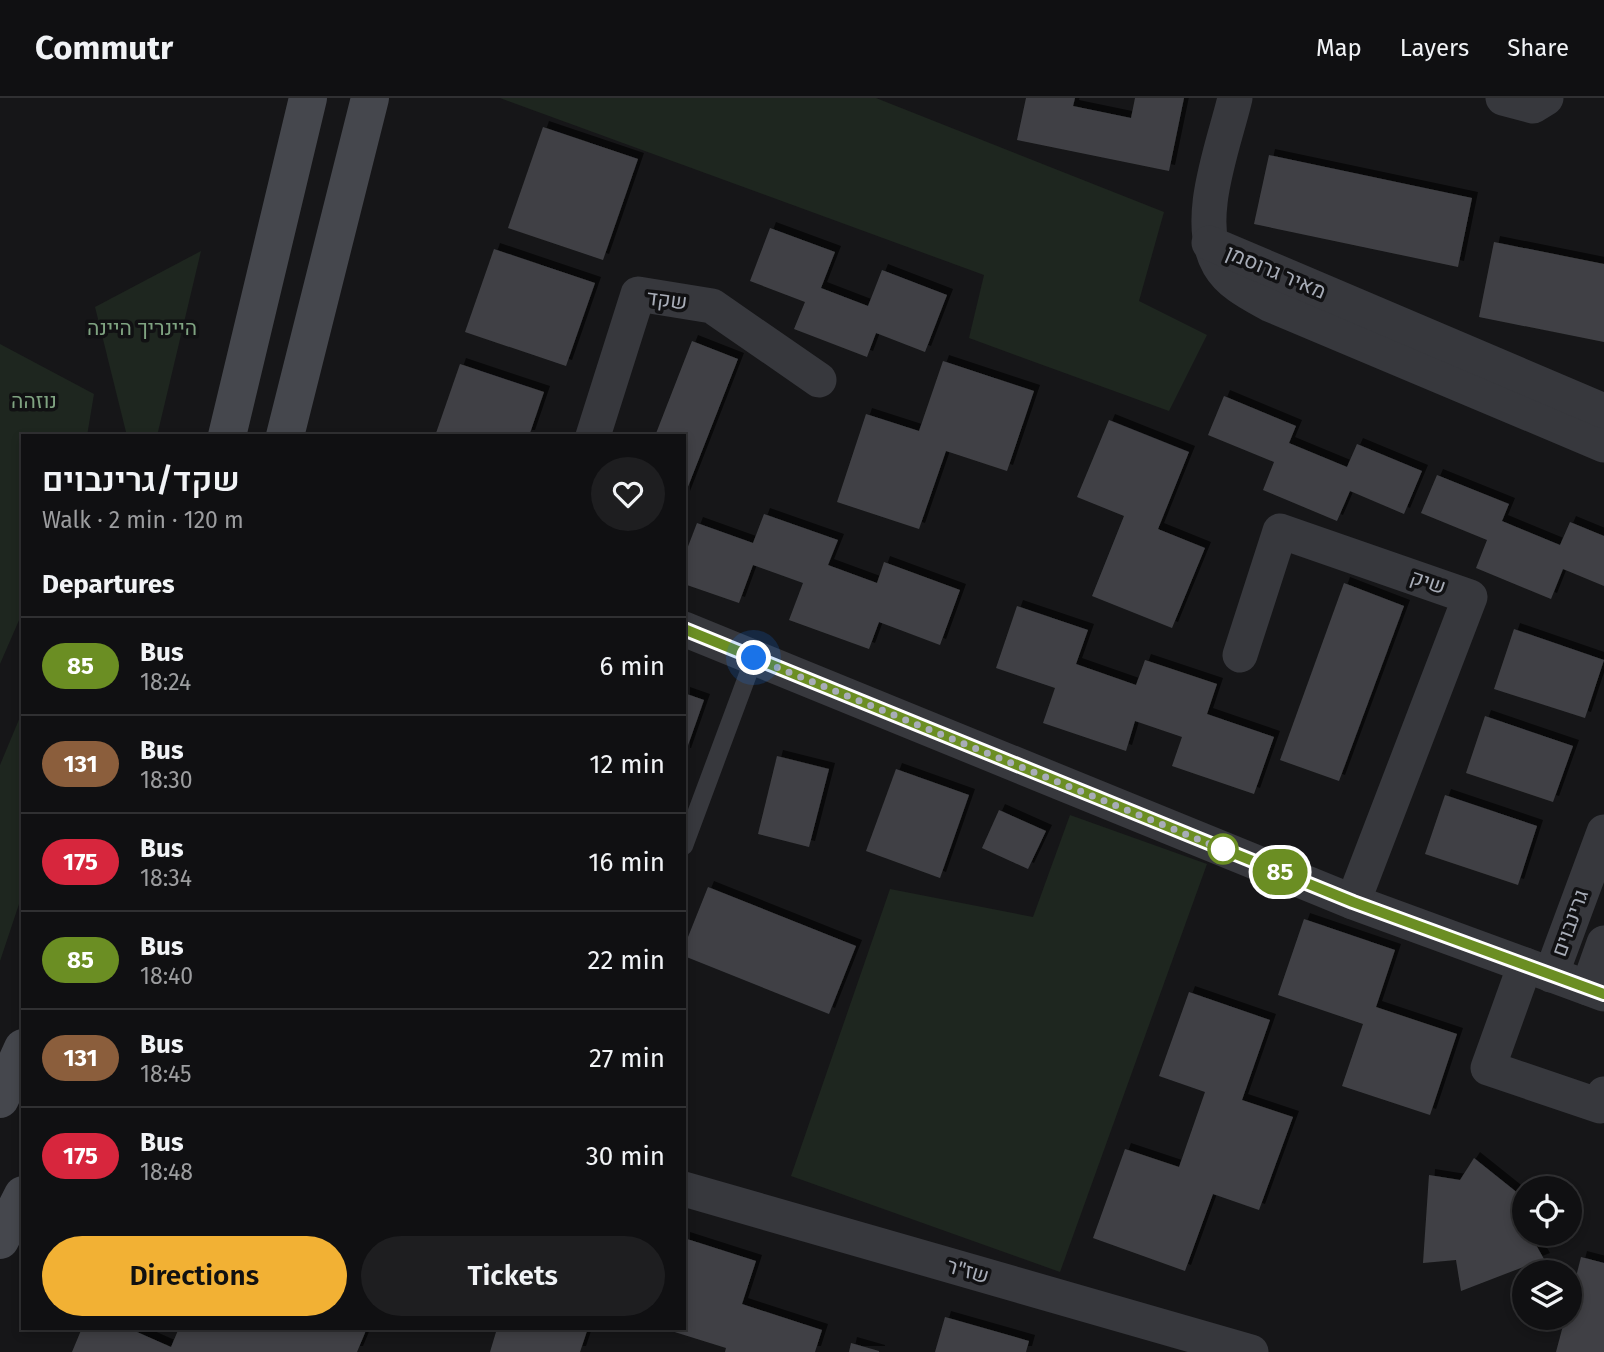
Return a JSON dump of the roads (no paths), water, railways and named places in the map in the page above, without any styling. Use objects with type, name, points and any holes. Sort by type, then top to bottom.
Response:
[{"type":"main road","points":[[227,434],[308,98]]},
{"type":"main road","points":[[286,434],[370,98]]},
{"type":"main road","points":[[0,1099],[21,1052]]},
{"type":"main road","points":[[0,1240],[21,1199]]},
{"type":"street","points":[[1209,243],[1206,220],[1235,98]]},
{"type":"street","points":[[1503,98],[1533,106],[1546,98]]},
{"type":"street","name":"מאיר גרוסמן","points":[[1209,243],[1604,411]]},
{"type":"street","name":"מאיר גרוסמן","points":[[1209,243],[1219,266],[1232,281],[1269,304],[1604,445]]},
{"type":"street","name":"שקד","points":[[594,434],[638,294],[712,306],[819,380]]},
{"type":"street","name":"שיק","points":[[1240,654],[1280,531],[1470,597],[1353,902]]},
{"type":"street","points":[[686,630],[1353,902],[1596,991]]},
{"type":"street","name":"גרינבוים","points":[[1604,832],[1488,1068],[1600,1106],[1604,1094]]},
{"type":"street","name":"גרינבוים","points":[[1596,991],[1604,943]]},
{"type":"street","name":"שז\"ר","points":[[686,1190],[1251,1352]]},
{"type":"lane","points":[[686,841],[754,658]]},
{"type":"park label","name":"היינריך היינה","points":[[142,328]]},
{"type":"park label","name":"נוזהה","points":[[34,401]]}]
